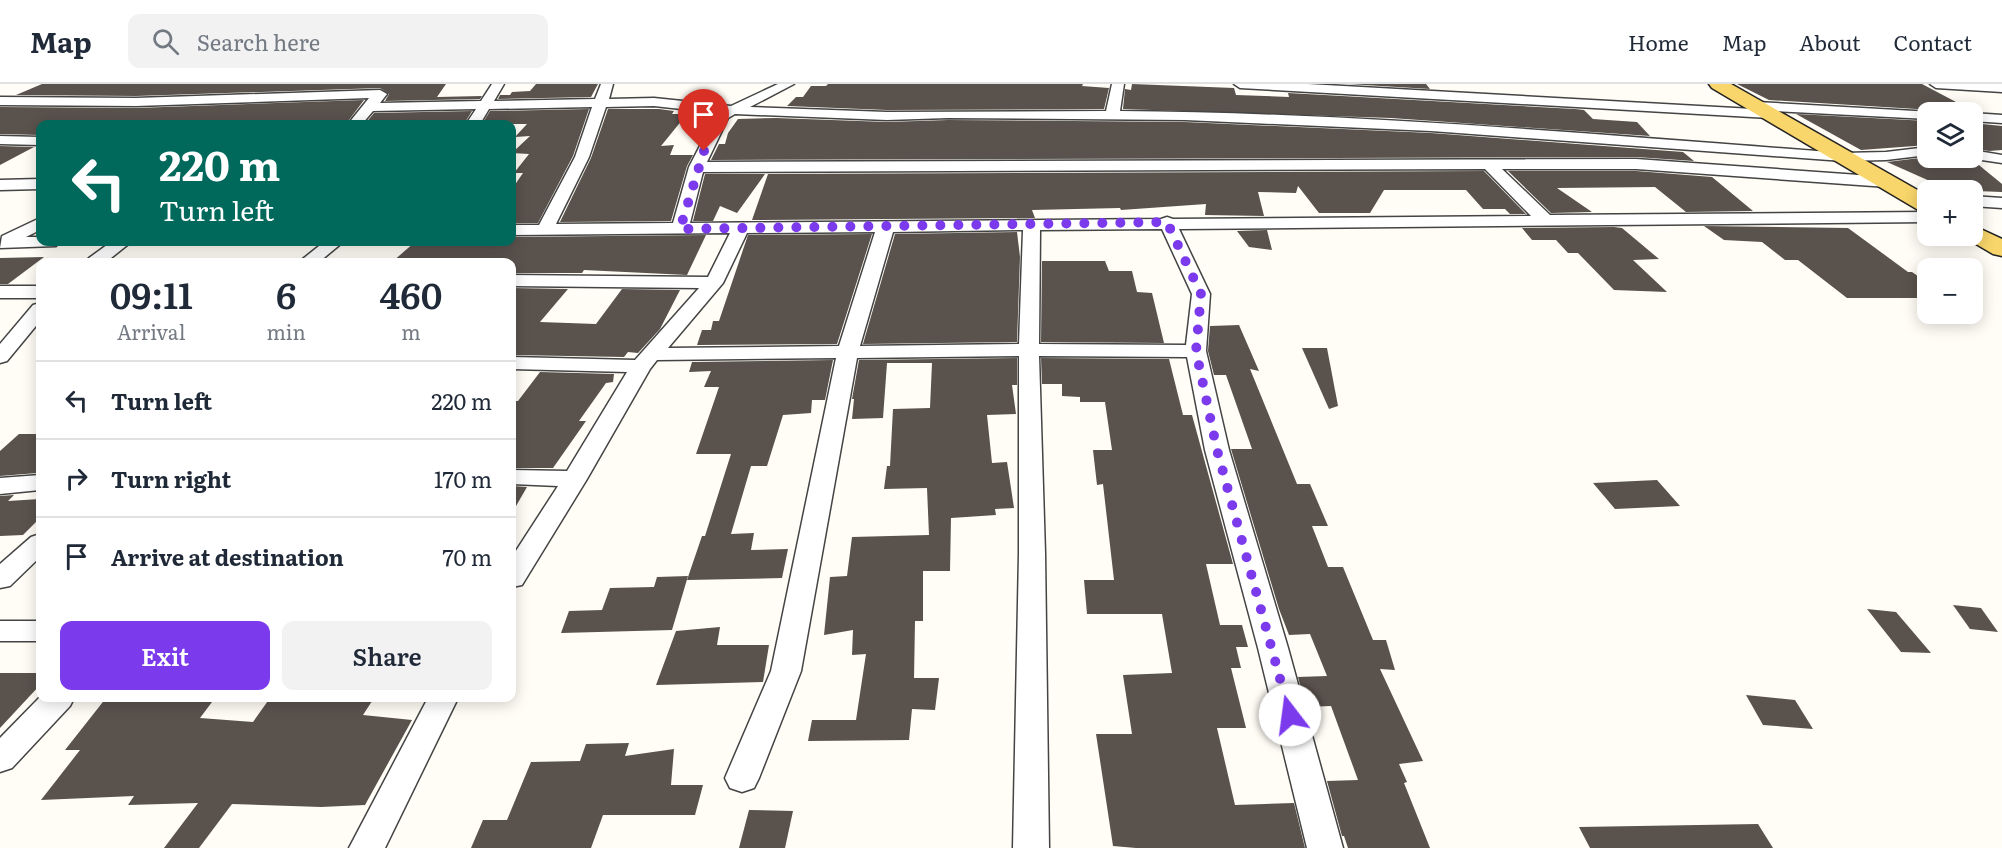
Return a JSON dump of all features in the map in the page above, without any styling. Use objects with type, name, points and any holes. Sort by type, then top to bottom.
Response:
[{"type":"main road","points":[[1718,84],[1917,198]]},
{"type":"main road","points":[[1983,238],[2002,249]]},
{"type":"street","points":[[476,120],[498,84]]},
{"type":"street","points":[[545,229],[582,157],[607,84]]},
{"type":"street","points":[[680,229],[698,167],[718,122],[731,110],[775,92],[788,84]]},
{"type":"street","points":[[1112,117],[1118,84]]},
{"type":"street","points":[[1240,84],[1394,88],[1763,110],[1917,115]]},
{"type":"street","points":[[1936,84],[2002,88]]},
{"type":"street","points":[[1394,88],[1431,127]]},
{"type":"street","points":[[0,101],[136,102],[384,89]]},
{"type":"street","points":[[359,120],[384,89]]},
{"type":"street","points":[[371,107],[654,102],[731,110],[887,116],[948,114],[1185,116],[1431,127],[1844,157],[1917,152]]},
{"type":"street","points":[[1983,118],[2002,119]]},
{"type":"street","points":[[0,140],[36,141]]},
{"type":"street","points":[[1983,156],[2002,159]]},
{"type":"street","points":[[698,167],[1636,164],[1887,182]]},
{"type":"street","points":[[1490,166],[1546,221]]},
{"type":"street","points":[[0,184],[36,184]]},
{"type":"street","points":[[1983,201],[2002,202]]},
{"type":"street","points":[[516,230],[1167,222],[1917,217]]},
{"type":"street","points":[[1167,222],[1201,294],[1196,351],[1217,450],[1273,648],[1325,848]]},
{"type":"street","points":[[1031,848],[1029,350],[1032,224]]},
{"type":"street","points":[[1,243],[36,225]]},
{"type":"street","points":[[742,778],[786,671],[848,351],[886,225]]},
{"type":"street","points":[[516,572],[646,360],[714,283],[741,228]]},
{"type":"street","points":[[1,243],[36,242]]},
{"type":"street","points":[[100,258],[117,246]]},
{"type":"street","points":[[313,258],[329,246]]},
{"type":"street","points":[[516,280],[714,283]]},
{"type":"street","points":[[0,292],[36,292]]},
{"type":"street","points":[[0,357],[36,314]]},
{"type":"street","points":[[516,363],[848,351],[1196,351]]},
{"type":"street","points":[[516,477],[575,479]]},
{"type":"street","points":[[0,486],[36,482]]},
{"type":"street","points":[[0,579],[36,547]]},
{"type":"street","points":[[0,631],[36,631]]},
{"type":"street","points":[[0,759],[55,702]]},
{"type":"street","points":[[367,848],[441,702]]},
{"type":"building","points":[[42,84],[446,84],[437,97],[482,96],[480,99],[385,101],[389,94],[380,88],[136,96],[16,95]]},
{"type":"building","points":[[536,84],[598,84],[591,97],[498,99],[500,95],[510,95],[512,92],[530,91]]},
{"type":"building","points":[[828,84],[1083,84],[1082,86],[1109,88],[1104,109],[887,110],[787,106],[796,97],[803,97],[811,86]]},
{"type":"building","points":[[1132,84],[1234,88],[1236,95],[1289,97],[1288,93],[1575,109],[1584,110],[1593,119],[1637,122],[1650,136],[1391,118],[1123,109],[1125,89],[1131,90]]},
{"type":"building","points":[[1348,84],[1426,84],[1430,89]]},
{"type":"building","points":[[1737,84],[1922,84],[1956,102],[1917,102],[1917,109],[1769,100]]},
{"type":"building","points":[[364,100],[349,120],[36,120],[36,135],[0,134],[0,107],[136,108]]},
{"type":"building","points":[[589,109],[573,156],[538,223],[516,223],[516,183],[523,173],[516,173],[516,170],[529,154],[516,153],[516,149],[530,136],[516,136],[527,124],[516,124],[516,120],[484,120],[490,111]]},
{"type":"building","points":[[608,109],[659,109],[674,111],[672,114],[687,114],[661,146],[674,145],[670,155],[693,155],[687,166],[671,221],[560,222],[591,158]]},
{"type":"building","points":[[472,111],[466,120],[368,120],[374,113]]},
{"type":"building","points":[[1796,114],[1917,120],[1917,146],[1861,150]]},
{"type":"building","points":[[738,119],[887,122],[948,120],[1185,122],[1431,133],[1683,152],[1694,161],[1636,157],[711,160],[719,144],[725,144],[728,133]]},
{"type":"building","points":[[1983,124],[2002,126],[2002,150],[1983,150]]},
{"type":"building","points":[[0,146],[34,147],[0,165]]},
{"type":"building","points":[[1917,158],[1917,168],[1983,168],[2002,184],[2002,192],[1983,191],[1983,180],[1928,180],[1887,162]]},
{"type":"building","points":[[1484,171],[1526,214],[1510,214],[1505,209],[1483,209],[1466,190],[1384,190],[1370,213],[1319,213],[1298,186],[1296,193],[1258,192],[1264,216],[1205,215],[1206,204],[1121,210],[1120,208],[1032,210],[1035,218],[752,220],[768,174]]},
{"type":"building","points":[[1508,171],[1636,171],[1712,177],[1753,211],[1686,212],[1655,187],[1557,188],[1592,212],[1551,213]]},
{"type":"building","points":[[705,174],[765,174],[737,213],[720,206],[713,221],[693,221]]},
{"type":"building","points":[[1704,226],[1848,228],[1908,272],[1917,275],[1917,298],[1847,298],[1798,260],[1785,260],[1762,242],[1724,240]]},
{"type":"building","points":[[1522,228],[1622,228],[1659,259],[1633,260],[1667,292],[1614,290],[1578,253],[1568,253],[1556,240],[1532,240]]},
{"type":"building","points":[[1267,230],[1272,250],[1249,247],[1237,231]]},
{"type":"building","points":[[1017,232],[1020,257],[1017,342],[863,344],[895,234]]},
{"type":"building","points":[[872,234],[837,344],[697,345],[702,330],[711,330],[713,321],[719,321],[748,235]]},
{"type":"building","points":[[706,235],[687,275],[584,270],[582,273],[516,273],[516,258],[397,258],[410,246],[516,246],[516,237]]},
{"type":"building","points":[[44,257],[36,258],[36,263],[8,284],[0,284],[0,258]]},
{"type":"building","points":[[1042,261],[1105,261],[1109,271],[1132,271],[1137,292],[1152,293],[1164,343],[1041,342]]},
{"type":"building","points":[[516,288],[568,289],[540,322],[596,324],[622,289],[680,290],[660,329],[638,353],[628,352],[624,357],[516,355]]},
{"type":"building","points":[[1239,325],[1259,371],[1250,369],[1297,484],[1310,484],[1328,526],[1312,526],[1328,567],[1343,567],[1373,640],[1386,640],[1395,670],[1380,669],[1423,761],[1399,764],[1407,782],[1404,783],[1430,848],[1348,848],[1342,836],[1327,781],[1358,780],[1331,706],[1306,707],[1298,677],[1327,676],[1310,634],[1289,635],[1279,609],[1231,449],[1252,449],[1226,375],[1214,375],[1208,351],[1210,326]]},
{"type":"building","points":[[1302,348],[1327,348],[1338,406],[1329,409]]},
{"type":"building","points":[[1017,358],[1017,385],[1012,385],[1016,414],[987,415],[992,463],[1007,462],[1014,508],[995,509],[996,515],[951,518],[950,571],[923,571],[923,621],[915,621],[914,678],[939,678],[935,710],[912,709],[909,740],[808,741],[812,720],[856,720],[866,654],[852,655],[853,630],[824,635],[830,577],[847,576],[852,537],[929,535],[927,488],[884,489],[887,466],[890,466],[893,409],[930,408],[932,363],[887,363],[883,418],[852,419],[854,399],[852,399],[859,360]]},
{"type":"building","points":[[1041,358],[1169,359],[1183,415],[1192,415],[1233,564],[1206,564],[1220,625],[1242,625],[1248,647],[1236,647],[1241,668],[1231,668],[1246,728],[1217,728],[1235,805],[1294,803],[1305,848],[1113,846],[1096,734],[1132,734],[1123,675],[1172,673],[1162,614],[1087,614],[1084,580],[1114,580],[1103,484],[1097,485],[1093,450],[1112,450],[1105,402],[1080,402],[1080,397],[1062,396],[1062,384],[1042,384]]},
{"type":"building","points":[[833,360],[825,400],[812,400],[811,413],[783,415],[767,466],[751,466],[731,534],[754,533],[751,550],[788,549],[782,578],[687,580],[702,536],[705,536],[731,454],[696,454],[719,387],[704,387],[711,371],[689,372],[692,362]]},
{"type":"building","points":[[540,372],[614,374],[613,382],[606,383],[579,421],[586,421],[553,468],[516,468],[516,401]]},
{"type":"building","points":[[19,434],[36,434],[36,473],[0,476],[0,451]]},
{"type":"building","points":[[1657,480],[1680,506],[1615,509],[1593,483]]},
{"type":"building","points":[[516,486],[527,487],[516,506]]},
{"type":"building","points":[[14,495],[8,501],[36,499],[36,522],[23,535],[0,536],[0,496]]},
{"type":"building","points":[[688,576],[672,630],[561,633],[569,611],[602,610],[610,588],[654,587],[657,577]]},
{"type":"building","points":[[1953,605],[1981,608],[1998,632],[1970,629]]},
{"type":"building","points":[[1867,609],[1896,612],[1931,653],[1901,652]]},
{"type":"building","points":[[720,627],[717,645],[769,645],[763,682],[656,685],[676,631]]},
{"type":"building","points":[[0,673],[36,673],[36,689],[0,728]]},
{"type":"building","points":[[1746,695],[1795,700],[1813,729],[1763,725]]},
{"type":"building","points":[[103,702],[212,702],[200,718],[253,722],[267,702],[371,702],[363,715],[412,720],[365,805],[321,807],[232,804],[199,848],[164,848],[198,803],[128,805],[134,796],[41,800],[80,750],[65,750]]},
{"type":"building","points":[[629,743],[625,756],[674,749],[671,785],[703,785],[695,815],[603,815],[591,848],[471,848],[483,820],[507,820],[531,762],[580,761],[586,744]]},
{"type":"building","points":[[749,810],[793,811],[785,848],[739,848]]},
{"type":"building","points":[[1758,824],[1773,848],[1590,848],[1579,827]]},
{"type":"route","points":[[704,151],[680,229],[1167,222],[1201,294],[1196,351],[1217,450],[1290,715]]}]
